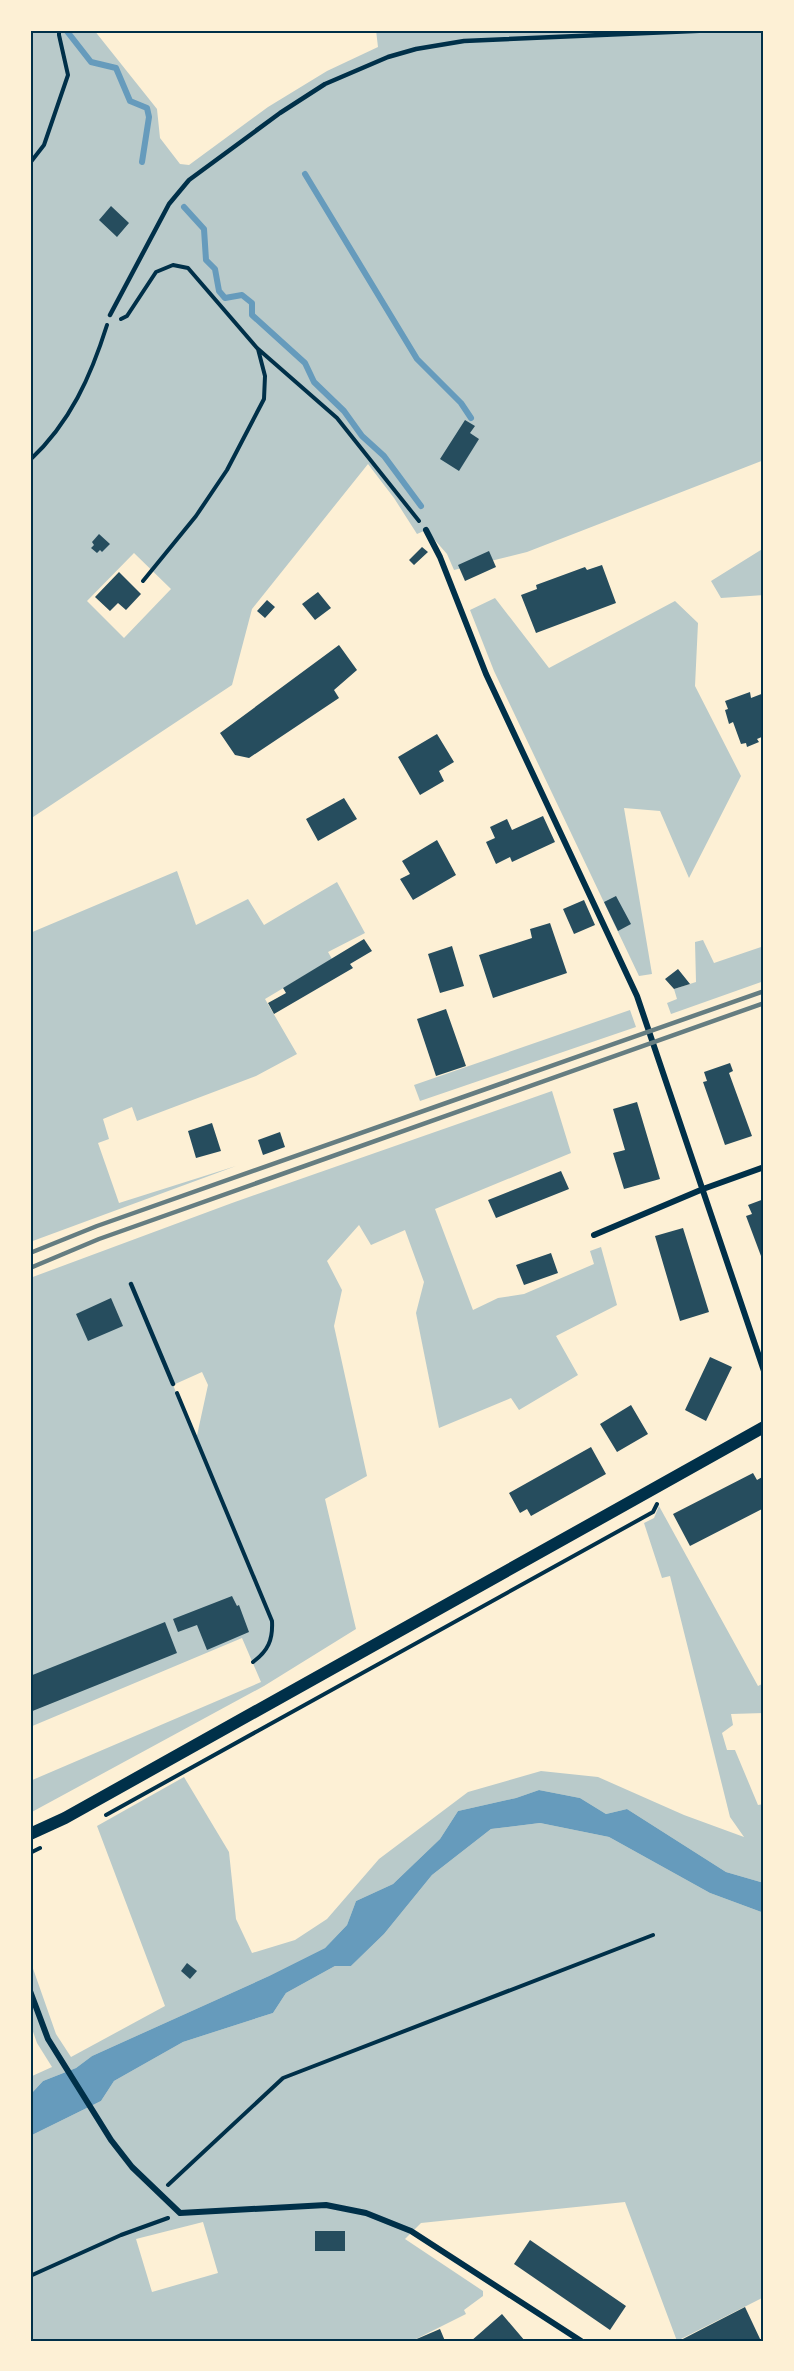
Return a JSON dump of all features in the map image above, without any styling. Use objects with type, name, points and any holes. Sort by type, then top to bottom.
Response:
[{"type":"main road","points":[[30,1834],[75,1812],[764,1427]]},
{"type":"street","points":[[426,530],[440,557],[486,674],[638,996],[764,1371]]},
{"type":"street","points":[[594,1235],[702,1189],[764,1167]]},
{"type":"street","points":[[30,1991],[48,2039],[111,2140],[132,2167],[180,2213],[326,2205],[366,2213],[411,2231],[581,2341]]},
{"type":"lane","points":[[110,315],[169,204],[189,180],[280,112],[325,84],[388,57],[416,49],[464,41],[717,30]]},
{"type":"lane","points":[[131,1284],[173,1384]]},
{"type":"path","points":[[30,163],[44,144],[68,75],[58,35],[59,30]]},
{"type":"path","points":[[30,460],[43,448],[71,412],[94,364],[110,315],[118,320],[127,316],[156,272],[173,265],[188,268],[257,348],[337,418],[426,530]]},
{"type":"path","points":[[143,581],[196,516],[227,471],[264,399],[265,376],[257,348]]},
{"type":"path","points":[[173,1384],[272,1621],[273,1633],[269,1645],[253,1662]]},
{"type":"path","points":[[105,1816],[653,1512],[658,1502]]},
{"type":"path","points":[[30,1853],[48,1845]]},
{"type":"path","points":[[159,2193],[283,2078],[653,1935]]},
{"type":"path","points":[[30,2276],[121,2235],[180,2213]]},
{"type":"shaded area","points":[[30,30],[94,30],[157,109],[160,138],[180,164],[189,165],[268,107],[327,71],[378,47],[376,30],[764,30],[764,460],[527,552],[454,570],[447,554],[426,530],[417,534],[394,498],[368,464],[252,609],[232,685],[30,819]],"holes":[[[134,553],[171,589],[124,638],[87,601]]]},
{"type":"shaded area","points":[[764,548],[764,595],[721,598],[711,581]]},
{"type":"shaded area","points":[[495,598],[549,668],[675,601],[698,623],[695,686],[741,776],[689,878],[660,811],[624,808],[652,974],[639,976],[494,671],[470,610]]},
{"type":"shaded area","points":[[177,871],[196,925],[248,899],[264,925],[337,882],[365,933],[328,952],[332,959],[265,999],[297,1054],[256,1076],[137,1121],[132,1107],[103,1119],[109,1139],[98,1143],[119,1203],[236,1166],[30,1242],[30,933]]},
{"type":"shaded area","points":[[703,940],[714,963],[764,946],[764,981],[671,1014],[667,1003],[677,999],[674,989],[696,982],[695,942]]},
{"type":"shaded area","points":[[630,1010],[636,1027],[420,1101],[414,1085]]},
{"type":"shaded area","points":[[552,1091],[571,1153],[435,1209],[473,1310],[498,1298],[524,1294],[594,1264],[590,1251],[601,1247],[617,1305],[556,1336],[578,1375],[519,1410],[511,1398],[439,1428],[416,1313],[424,1282],[405,1230],[371,1245],[359,1225],[327,1261],[342,1290],[334,1326],[367,1476],[325,1499],[356,1629],[264,1686],[30,1813],[30,1781],[261,1682],[242,1638],[30,1727],[30,1278],[232,1203]],"holes":[[[202,1372],[208,1385],[196,1440],[173,1385]]]},
{"type":"shaded area","points":[[659,1506],[758,1686],[764,1683],[764,1713],[731,1714],[733,1725],[722,1733],[727,1750],[735,1750],[758,1805],[764,1804],[764,1883],[726,1872],[627,1809],[606,1814],[580,1798],[539,1790],[516,1798],[458,1811],[440,1839],[393,1884],[356,1901],[347,1925],[325,1948],[269,1976],[92,2056],[76,2068],[43,2081],[30,2095],[30,2077],[52,2067],[37,2043],[30,2023],[30,1960],[56,2034],[71,2057],[165,2006],[97,1826],[184,1777],[229,1852],[236,1919],[252,1953],[295,1940],[327,1919],[379,1859],[468,1792],[541,1771],[598,1777],[684,1815],[744,1837],[730,1817],[670,1576],[662,1578],[644,1523],[654,1518]]},
{"type":"shaded area","points":[[540,1823],[609,1837],[710,1893],[764,1913],[764,2297],[677,2341],[625,2202],[421,2223],[405,2239],[483,2291],[483,2296],[464,2310],[466,2314],[412,2341],[30,2341],[30,2136],[101,2101],[114,2081],[183,2042],[273,2013],[286,1993],[335,1966],[351,1966],[384,1934],[432,1875],[491,1829]],"holes":[[[203,2222],[218,2273],[152,2292],[136,2239]]]},
{"type":"water","points":[[539,1790],[580,1798],[606,1814],[627,1809],[726,1872],[764,1883],[764,1913],[710,1893],[609,1837],[540,1823],[491,1829],[432,1875],[384,1934],[351,1966],[335,1966],[286,1993],[273,2013],[183,2042],[114,2081],[101,2101],[30,2136],[30,2095],[43,2081],[76,2068],[92,2056],[269,1976],[325,1948],[347,1925],[356,1901],[393,1884],[440,1839],[458,1811],[516,1798]]},
{"type":"building","points":[[111,206],[129,223],[117,237],[99,220]]},
{"type":"building","points":[[465,420],[475,426],[470,433],[479,439],[459,471],[440,459]]},
{"type":"building","points":[[99,534],[110,544],[102,552],[100,550],[97,553],[91,548],[94,545],[92,542]]},
{"type":"building","points":[[422,547],[428,552],[414,565],[409,560]]},
{"type":"building","points":[[489,551],[496,567],[465,581],[458,565]]},
{"type":"building","points":[[602,565],[616,603],[536,633],[521,595],[537,589],[536,585],[585,567],[587,570]]},
{"type":"building","points":[[119,572],[141,594],[126,610],[118,603],[110,611],[95,597]]},
{"type":"building","points":[[318,592],[331,608],[315,620],[302,604]]},
{"type":"building","points":[[267,600],[275,607],[265,618],[257,611]]},
{"type":"building","points":[[339,645],[357,670],[334,690],[339,698],[249,758],[235,755],[220,733]]},
{"type":"building","points":[[750,692],[751,698],[764,693],[764,736],[757,739],[759,742],[747,747],[746,743],[741,744],[733,722],[729,724],[725,701]]},
{"type":"building","points":[[437,734],[454,762],[439,771],[444,781],[420,795],[398,757]]},
{"type":"building","points":[[344,798],[357,819],[318,841],[306,819]]},
{"type":"building","points":[[543,816],[555,842],[512,862],[510,857],[496,864],[486,842],[495,838],[490,827],[507,819],[512,830]]},
{"type":"building","points":[[437,840],[456,875],[413,900],[400,879],[410,874],[402,861]]},
{"type":"building","points":[[616,896],[631,924],[618,931],[604,902]]},
{"type":"building","points":[[584,900],[595,925],[574,934],[563,909]]},
{"type":"building","points":[[550,923],[567,973],[493,998],[479,955],[532,938],[530,929]]},
{"type":"building","points":[[364,939],[372,951],[350,964],[353,968],[274,1014],[268,1003],[286,993],[283,988]]},
{"type":"building","points":[[452,946],[464,986],[440,993],[428,954]]},
{"type":"building","points":[[678,969],[690,984],[674,989],[665,979]]},
{"type":"building","points":[[446,1009],[466,1066],[436,1076],[417,1019]]},
{"type":"building","points":[[730,1063],[733,1071],[729,1073],[752,1136],[725,1145],[703,1082],[707,1081],[704,1072]]},
{"type":"building","points":[[637,1102],[660,1179],[624,1189],[613,1153],[625,1150],[613,1109]]},
{"type":"building","points":[[212,1123],[221,1151],[196,1158],[188,1131]]},
{"type":"building","points":[[280,1132],[285,1147],[263,1155],[258,1140]]},
{"type":"building","points":[[561,1171],[569,1189],[496,1218],[488,1200]]},
{"type":"building","points":[[764,1199],[764,1264],[746,1216],[752,1214],[748,1205]]},
{"type":"building","points":[[683,1228],[709,1312],[680,1321],[655,1236]]},
{"type":"building","points":[[551,1253],[558,1273],[524,1285],[516,1265]]},
{"type":"building","points":[[111,1298],[123,1326],[88,1341],[76,1314]]},
{"type":"building","points":[[710,1357],[732,1367],[706,1421],[685,1410]]},
{"type":"building","points":[[631,1405],[648,1434],[617,1452],[600,1424]]},
{"type":"building","points":[[591,1447],[606,1474],[531,1516],[527,1509],[520,1513],[509,1493]]},
{"type":"building","points":[[753,1473],[757,1480],[764,1476],[764,1508],[690,1546],[673,1514]]},
{"type":"building","points":[[232,1596],[237,1606],[239,1605],[249,1632],[207,1650],[197,1625],[178,1632],[173,1619]]},
{"type":"building","points":[[165,1622],[177,1653],[30,1712],[30,1676]]},
{"type":"building","points":[[187,1963],[197,1971],[190,1979],[181,1971]]},
{"type":"building","points":[[315,2231],[345,2231],[345,2251],[315,2251]]},
{"type":"building","points":[[530,2240],[626,2306],[610,2330],[514,2264]]},
{"type":"building","points":[[745,2307],[761,2341],[679,2341]]},
{"type":"building","points":[[502,2314],[525,2341],[471,2341]]},
{"type":"building","points":[[440,2329],[445,2341],[412,2341]]},
{"type":"waterway","points":[[66,30],[91,62],[116,68],[130,101],[147,108],[149,117],[142,162]]},
{"type":"waterway","points":[[305,174],[417,359],[461,403],[471,418]]},
{"type":"waterway","points":[[184,207],[204,229],[206,260],[215,269],[219,291],[225,298],[242,295],[252,303],[252,315],[305,363],[314,382],[344,411],[362,436],[384,456],[421,506]]},
{"type":"railway","points":[[30,1253],[97,1226],[764,991]]},
{"type":"railway","points":[[30,1268],[99,1239],[764,1003]]}]
